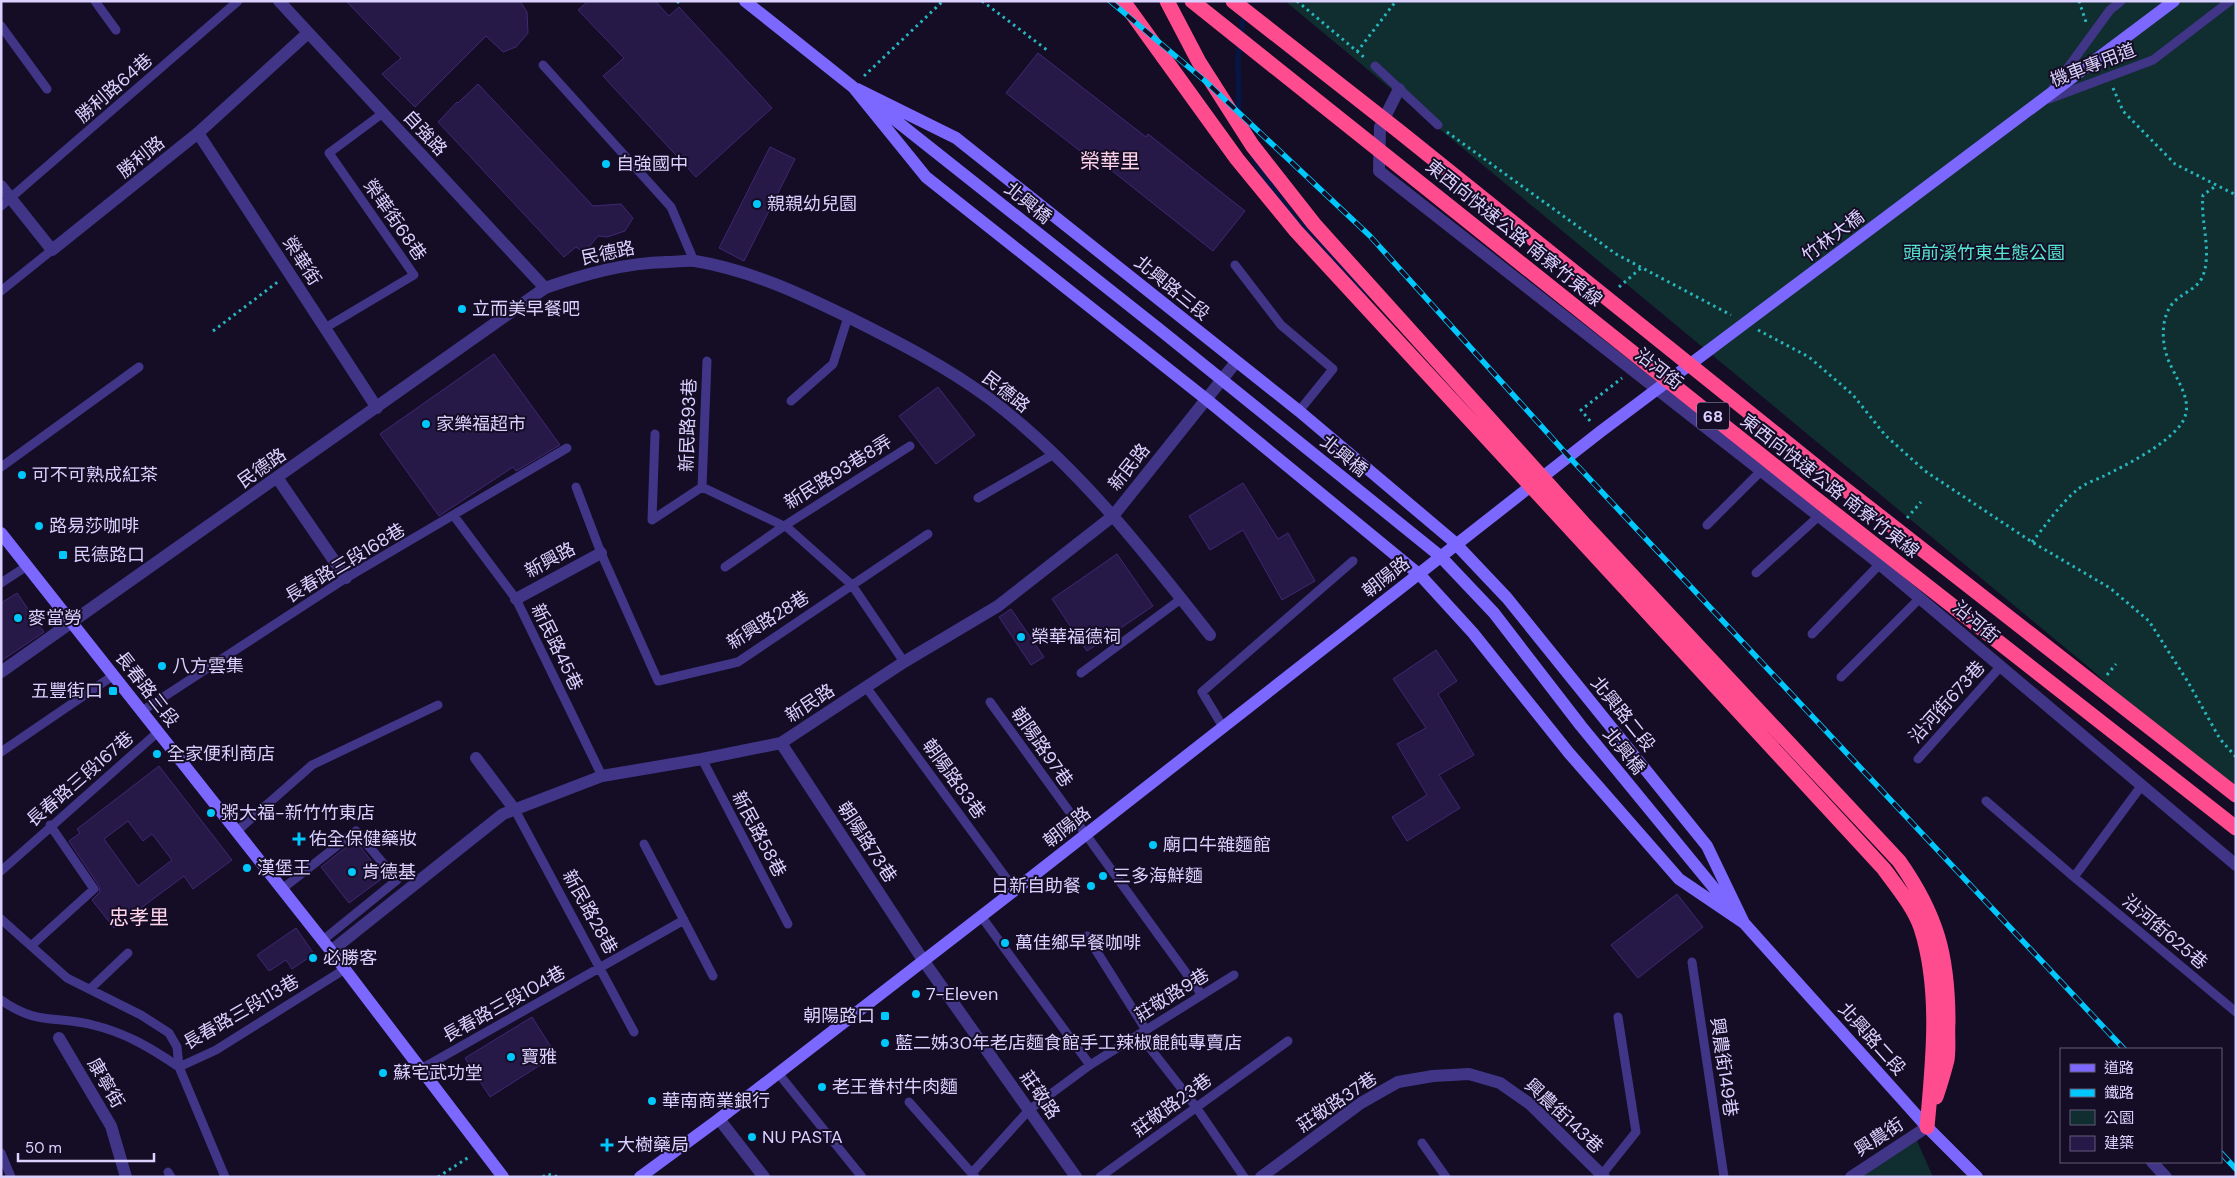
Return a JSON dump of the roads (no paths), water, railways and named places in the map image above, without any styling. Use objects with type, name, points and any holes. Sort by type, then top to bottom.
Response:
[{"type":"highway","points":[[1123,1],[1237,159],[1296,231],[1899,861],[1919,890],[1934,921],[1944,957],[1948,1001],[1947,1059],[1927,1127]]},
{"type":"highway","points":[[1167,1],[1198,62],[1252,145],[1314,224],[1579,528]]},
{"type":"highway","name":"東西向快速公路 南寮竹東線","points":[[1192,1],[1803,489],[2236,828]]},
{"type":"highway","name":"東西向快速公路 南寮竹東線","points":[[1233,1],[1400,132],[1827,475],[2236,795]]},
{"type":"street","name":"自強路","points":[[279,1],[545,288]]},
{"type":"street","name":"北興路三段","points":[[746,1],[853,87],[926,177],[1206,399],[1420,576]]},
{"type":"street","name":"竹林大橋","points":[[1513,500],[1600,432],[2044,101],[2174,1]]},
{"type":"street","name":"勝利路","points":[[52,250],[198,133],[308,33]]},
{"type":"street","name":"北興路三段","points":[[853,87],[956,138],[1299,411],[1453,541]]},
{"type":"street","name":"北興橋","points":[[853,87],[1440,556],[1494,613],[1581,726],[1744,923]]},
{"type":"street","name":"沿河街","points":[[1399,88],[1380,127],[1379,172],[1880,564],[2236,865]]},
{"type":"street","name":"榮華街","points":[[198,133],[377,408]]},
{"type":"street","points":[[1,186],[6,203],[52,250]]},
{"type":"street","name":"民德路","points":[[2,669],[278,479],[545,288],[591,272],[646,262],[694,261],[752,275],[819,302],[907,346],[990,399],[1054,454],[1113,516],[1210,635]]},
{"type":"street","name":"新民路","points":[[331,951],[502,814],[602,776],[781,743],[904,662],[998,606],[1113,516],[1236,362]]},
{"type":"street","points":[[278,479],[346,578]]},
{"type":"street","name":"朝陽路","points":[[640,1177],[719,1119],[1085,836],[1513,500]]},
{"type":"street","name":"長春路三段","points":[[1,533],[323,940],[503,1177]]},
{"type":"street","name":"北興路二段","points":[[1453,541],[1507,598],[1708,846],[1744,923]]},
{"type":"street","name":"新興路","points":[[516,599],[602,553]]},
{"type":"street","name":"北興路二段","points":[[1420,576],[1473,633],[1569,753],[1679,878],[1744,923],[1927,1127],[1977,1177]]},
{"type":"street","name":"朝陽路73巷","points":[[781,743],[923,960]]},
{"type":"street","points":[[476,758],[515,810]]},
{"type":"street","name":"莊敬路","points":[[923,960],[1076,1177]]},
{"type":"street","name":"康寧街","points":[[59,1038],[111,1126],[126,1177]]},
{"type":"street","name":"莊敬路37巷","points":[[1261,1177],[1361,1104],[1398,1082],[1433,1076],[1469,1074],[1500,1083]]},
{"type":"street","name":"興農街143巷","points":[[1500,1083],[1530,1104],[1602,1176]]},
{"type":"street","points":[[719,1119],[764,1177]]},
{"type":"street","name":"興農街","points":[[1851,1177],[1927,1127]]},
{"type":"street","points":[[2153,1163],[2166,1177]]},
{"type":"lane","points":[[95,1],[116,30]]},
{"type":"lane","name":"勝利路64巷","points":[[6,203],[238,1]]},
{"type":"lane","name":"機車專用道","points":[[2044,101],[2110,10],[2121,1]]},
{"type":"lane","name":"機車專用道","points":[[2044,101],[2153,60],[2230,1]]},
{"type":"lane","points":[[1,26],[47,89]]},
{"type":"lane","points":[[543,65],[671,207],[694,261]]},
{"type":"lane","points":[[1375,66],[1438,126]]},
{"type":"lane","name":"榮華街68巷","points":[[325,328],[414,275],[329,153],[383,113]]},
{"type":"lane","points":[[1,291],[52,250]]},
{"type":"lane","points":[[1235,265],[1281,325],[1333,369],[1299,411]]},
{"type":"lane","points":[[790,401],[833,364],[848,317]]},
{"type":"lane","name":"新民路93巷","points":[[707,361],[702,488],[784,526],[852,585],[904,662]]},
{"type":"lane","points":[[1,467],[139,367]]},
{"type":"lane","points":[[654,434],[652,520],[702,488]]},
{"type":"lane","name":"新民路93巷8弄","points":[[725,567],[784,526],[910,446]]},
{"type":"lane","name":"長春路三段168巷","points":[[142,712],[346,578],[568,448]]},
{"type":"lane","points":[[978,498],[1054,454]]},
{"type":"lane","points":[[1707,525],[1761,471]]},
{"type":"lane","points":[[576,487],[602,553]]},
{"type":"lane","name":"新民路45巷","points":[[454,516],[516,599],[602,776]]},
{"type":"lane","points":[[1756,572],[1819,516]]},
{"type":"lane","points":[[852,585],[928,534]]},
{"type":"lane","name":"新興路28巷","points":[[602,553],[658,681],[738,662],[852,585]]},
{"type":"lane","points":[[1223,727],[1202,692],[1353,561]]},
{"type":"lane","points":[[1812,634],[1880,564]]},
{"type":"lane","points":[[1,583],[26,566]]},
{"type":"lane","points":[[1841,677],[1920,598]]},
{"type":"lane","points":[[1080,673],[1181,599]]},
{"type":"lane","name":"沿河街673巷","points":[[1918,759],[2001,666]]},
{"type":"lane","points":[[1,752],[114,676]]},
{"type":"lane","name":"朝陽路83巷","points":[[866,687],[1015,890]]},
{"type":"lane","name":"朝陽路97巷","points":[[990,702],[1085,836],[1202,995]]},
{"type":"lane","points":[[237,831],[312,765],[438,705]]},
{"type":"lane","name":"長春路三段167巷","points":[[1,871],[50,825],[158,732]]},
{"type":"lane","name":"新民路58巷","points":[[702,759],[788,924]]},
{"type":"lane","points":[[2074,877],[2142,785]]},
{"type":"lane","name":"沿河街625巷","points":[[1986,801],[2236,1012]]},
{"type":"lane","name":"新民路28巷","points":[[515,810],[602,968],[634,1032]]},
{"type":"lane","points":[[31,946],[94,889],[50,825]]},
{"type":"lane","points":[[282,889],[356,831],[398,880],[323,940]]},
{"type":"lane","points":[[644,844],[714,976]]},
{"type":"lane","points":[[981,916],[1090,1065]]},
{"type":"lane","name":"長春路三段113巷","points":[[1,918],[68,978],[141,1015],[169,1033],[178,1047],[179,1067],[216,1050],[345,969]]},
{"type":"lane","name":"長春路三段104巷","points":[[421,1069],[684,920]]},
{"type":"lane","points":[[1087,936],[1142,1032],[1244,1177]]},
{"type":"lane","points":[[90,989],[128,953]]},
{"type":"lane","name":"興農街149巷","points":[[1692,962],[1724,1177]]},
{"type":"lane","name":"莊敬路9巷","points":[[973,1175],[1029,1110],[1090,1065],[1234,975]]},
{"type":"lane","points":[[1,1000],[13,1009],[42,1020],[90,1024],[125,1034],[179,1067],[224,1177]]},
{"type":"lane","points":[[1602,1176],[1636,1132],[1618,1017]]},
{"type":"lane","name":"莊敬路23巷","points":[[1100,1177],[1288,1041]]},
{"type":"lane","points":[[778,1073],[862,1177]]},
{"type":"lane","points":[[909,1102],[973,1175]]},
{"type":"lane","points":[[1422,1143],[1446,1177]]},
{"type":"lane","points":[[1,1154],[10,1177]]},
{"type":"waterway","points":[[1239,116],[1238,59],[1244,11]]},
{"type":"waterway","points":[[1253,157],[1264,176],[1291,212],[1365,295]]},
{"type":"railway","points":[[1110,1],[1204,80],[1370,236],[1571,459],[2123,1048]]},
{"type":"railway","points":[[2222,1154],[2236,1169]]},
{"type":"place","name":"自強國中","points":[[606,164]]},
{"type":"place","name":"親親幼兒園","points":[[757,204]]},
{"type":"place","name":"立而美早餐吧","points":[[462,309]]},
{"type":"place","name":"家樂福超市","points":[[426,424]]},
{"type":"place","name":"可不可熟成紅茶","points":[[22,475]]},
{"type":"place","name":"路易莎咖啡","points":[[39,526]]},
{"type":"place","name":"民德路口","points":[[63,555]]},
{"type":"place","name":"麥當勞","points":[[18,618]]},
{"type":"place","name":"榮華福德祠","points":[[1021,637]]},
{"type":"place","name":"八方雲集","points":[[162,666]]},
{"type":"place","name":"五豐街口","points":[[113,691]]},
{"type":"place","name":"全家便利商店","points":[[157,754]]},
{"type":"place","name":"粥大福-新竹竹東店","points":[[211,813]]},
{"type":"place","name":"佑全保健藥妝","points":[[299,839]]},
{"type":"place","name":"廟口牛雜麵館","points":[[1153,845]]},
{"type":"place","name":"漢堡王","points":[[247,868]]},
{"type":"place","name":"肯德基","points":[[352,872]]},
{"type":"place","name":"三多海鮮麵","points":[[1103,876]]},
{"type":"place","name":"日新自助餐","points":[[1091,886]]},
{"type":"place","name":"萬佳鄉早餐咖啡","points":[[1005,943]]},
{"type":"place","name":"必勝客","points":[[313,958]]},
{"type":"place","name":"7-Eleven","points":[[916,994]]},
{"type":"place","name":"朝陽路口","points":[[885,1016]]},
{"type":"place","name":"藍二姊30年老店麵食館手工辣椒餛飩專賣店","points":[[885,1043]]},
{"type":"place","name":"寶雅","points":[[511,1057]]},
{"type":"place","name":"蘇宅武功堂","points":[[383,1073]]},
{"type":"place","name":"老王眷村牛肉麵","points":[[822,1087]]},
{"type":"place","name":"華南商業銀行","points":[[652,1101]]},
{"type":"place","name":"NU PASTA","points":[[752,1137]]},
{"type":"place","name":"大樹藥局","points":[[607,1145]]},
{"type":"district","name":"榮華里","points":[[1110,161]]},
{"type":"district","name":"忠孝里","points":[[139,917]]},
{"type":"park label","name":"頭前溪竹東生態公園","points":[[1984,253]]}]
